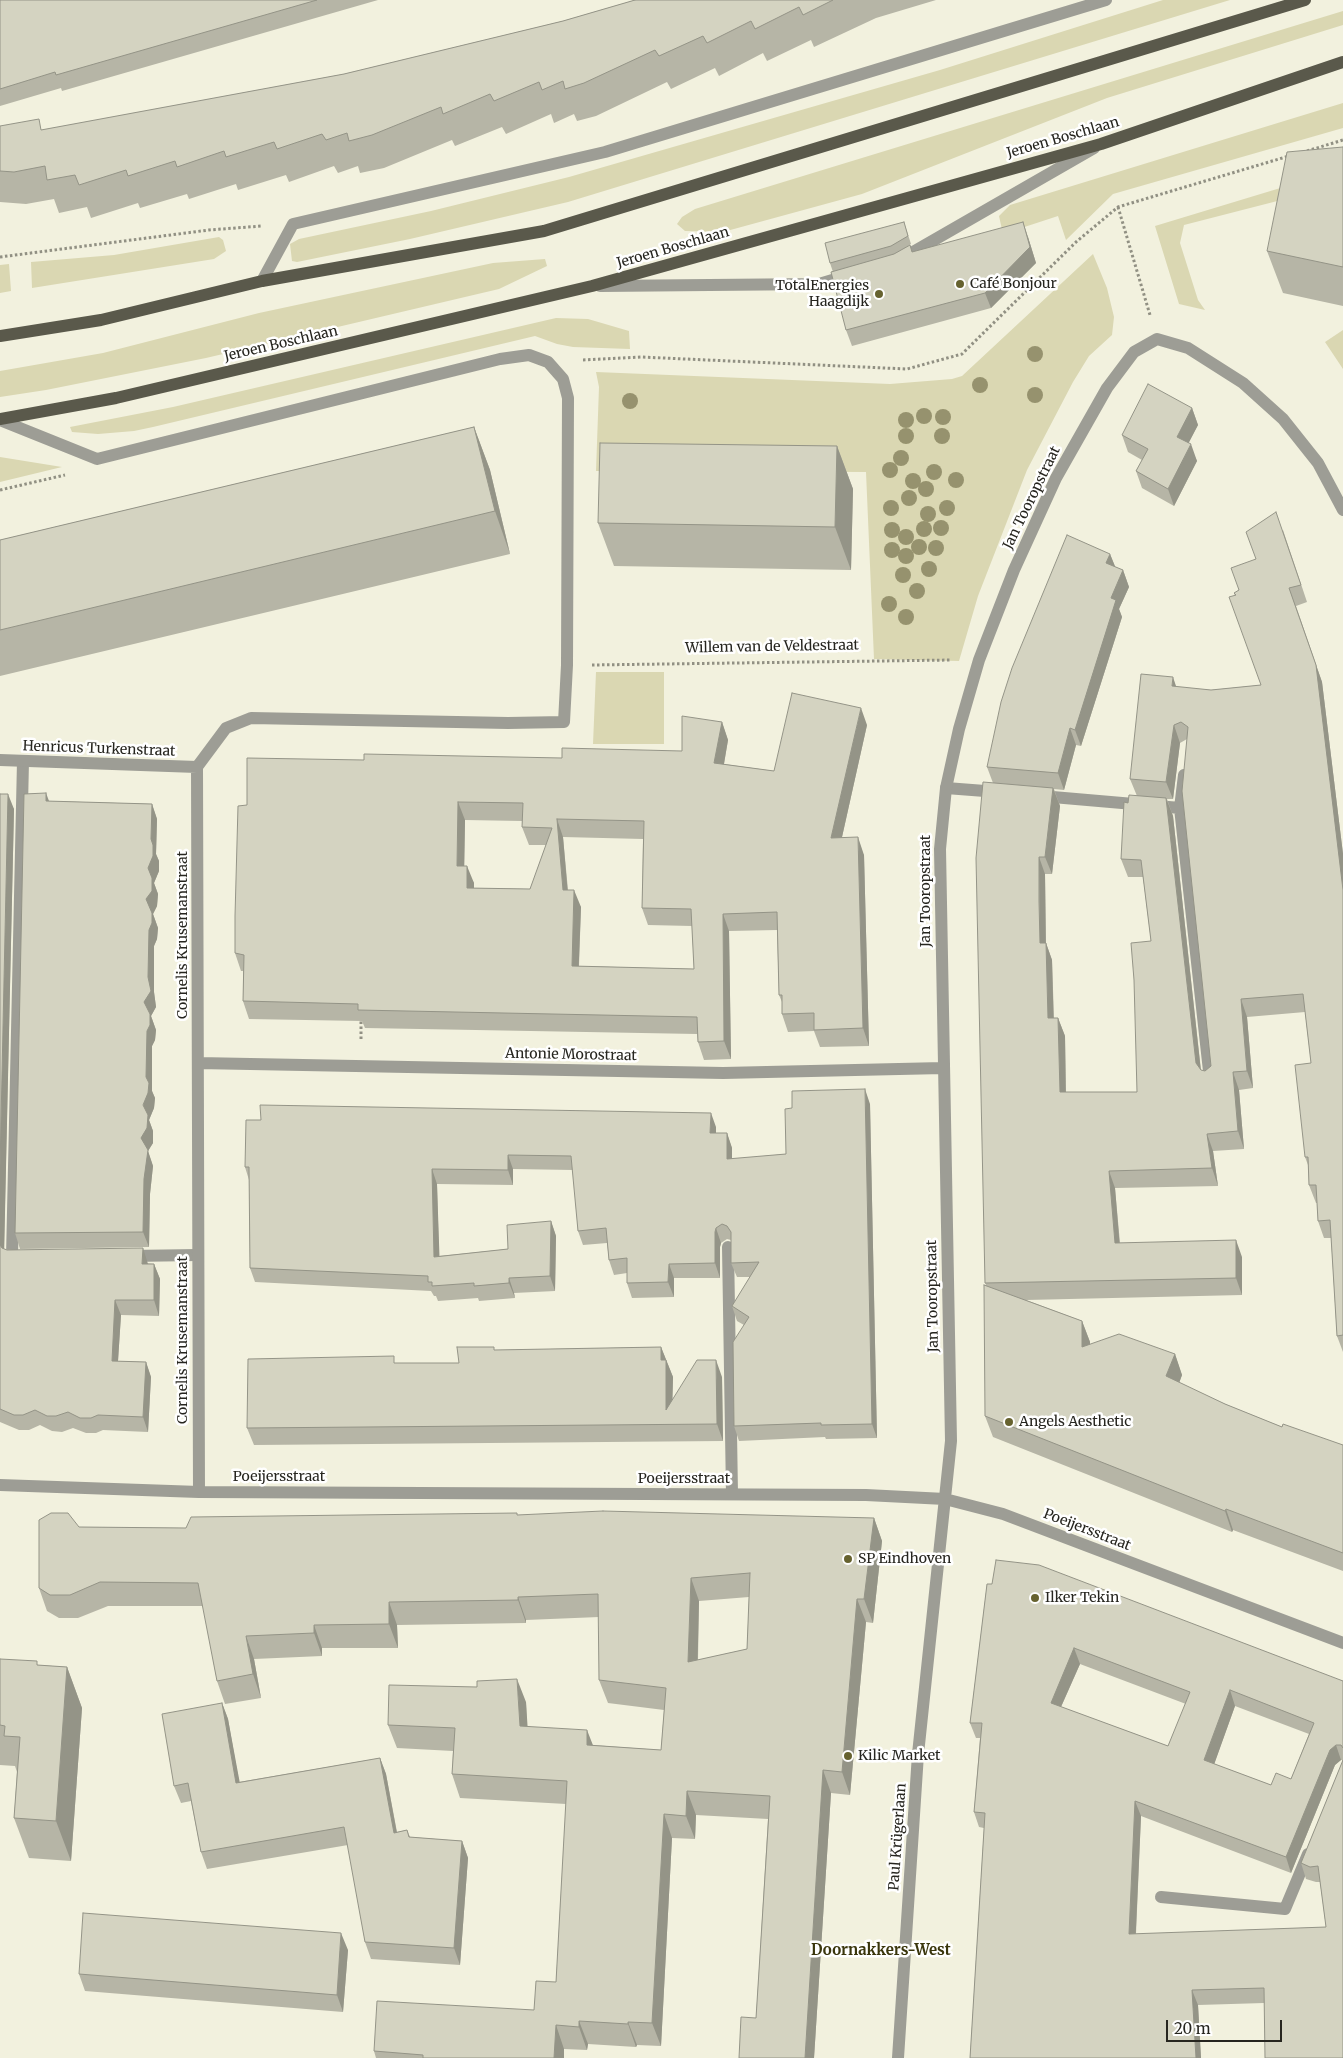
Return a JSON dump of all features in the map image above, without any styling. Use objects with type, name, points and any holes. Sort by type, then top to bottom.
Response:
[{"type":"main road","points":[[0,336],[101,320],[262,281],[544,230],[1305,0]]},
{"type":"main road","name":"Jeroen Boschlaan","points":[[0,420],[125,395],[592,286],[1101,144],[1343,62]]},
{"type":"street","points":[[262,281],[293,224],[605,152],[1092,2],[1106,0]]},
{"type":"street","points":[[888,264],[897,262],[1101,144]]},
{"type":"street","points":[[592,286],[819,284],[862,272]]},
{"type":"street","points":[[1157,339],[1188,348],[1243,383],[1283,419],[1318,463],[1343,510]]},
{"type":"street","name":"Jan Tooropstraat","points":[[945,1499],[951,1441],[942,1068],[940,849],[946,788],[979,660],[1014,570],[1056,478],[1107,388],[1134,352],[1157,339]]},
{"type":"street","points":[[97,459],[500,359],[529,355],[548,362],[563,379],[568,398],[567,665],[564,722],[508,723],[251,718],[226,728],[198,767]]},
{"type":"street","name":"Jeroen Boschlaan","points":[[0,420],[97,459]]},
{"type":"street","name":"Henricus Turkenstraat","points":[[0,760],[198,767]]},
{"type":"street","points":[[23,761],[12,1257],[32,1257]]},
{"type":"street","points":[[1185,765],[1180,808],[1210,1080]]},
{"type":"street","name":"Cornelis Krusemanstraat","points":[[198,767],[199,1492]]},
{"type":"street","points":[[946,788],[1180,808]]},
{"type":"street","name":"Antonie Morostraat","points":[[198,1062],[723,1073],[942,1068]]},
{"type":"street","points":[[728,1247],[732,1494]]},
{"type":"street","points":[[120,1256],[198,1255]]},
{"type":"street","name":"Poeijersstraat","points":[[0,1485],[199,1492],[866,1494],[945,1499],[1003,1514],[1343,1643]]},
{"type":"street","name":"Paul Krügerlaan","points":[[898,2058],[918,1754],[945,1499]]},
{"type":"street","points":[[1161,1897],[1286,1910],[1314,1839]]},
{"type":"path","points":[[1306,151],[1343,140]]},
{"type":"path","points":[[548,362],[641,357],[907,369],[962,354],[1076,242],[1118,208],[1296,154]]},
{"type":"path","points":[[1118,208],[1157,339]]},
{"type":"path","points":[[0,257],[209,230],[293,224]]},
{"type":"path","points":[[0,490],[64,476],[97,459]]},
{"type":"path","name":"Willem van de Veldestraat","points":[[567,665],[979,660]]},
{"type":"path","points":[[360,1066],[361,1016]]},
{"type":"shaded area","points":[[1163,0],[1230,0],[568,202],[410,239],[297,262],[292,261],[290,244],[299,239],[431,211],[569,177],[940,70]]},
{"type":"shaded area","points":[[1343,11],[1343,25],[1107,98],[862,194],[723,232],[685,231],[677,224],[682,217],[695,209]]},
{"type":"shaded area","points":[[1343,103],[1343,128],[1113,194],[1066,240],[1058,216],[1003,234],[999,216],[1010,205]]},
{"type":"shaded area","points":[[1343,169],[1289,198],[1184,225],[1180,243],[1198,300],[1205,310],[1179,304],[1155,226]]},
{"type":"shaded area","points":[[219,237],[223,240],[226,251],[214,259],[32,288],[31,262],[114,255]]},
{"type":"shaded area","points":[[1093,254],[1107,288],[1114,317],[1112,335],[1089,356],[1073,382],[1027,470],[978,596],[959,661],[874,659],[866,472],[596,471],[599,387],[596,372],[890,384],[952,379],[962,376]]},
{"type":"shaded area","points":[[545,259],[547,266],[499,289],[206,358],[46,390],[0,397],[0,371],[103,353],[259,313],[493,263]]},
{"type":"shaded area","points":[[9,264],[11,291],[0,293],[0,265]]},
{"type":"shaded area","points":[[556,318],[588,319],[629,331],[630,349],[573,347],[557,344],[535,336],[134,431],[98,434],[72,432],[70,427],[173,407]]},
{"type":"shaded area","points":[[1343,330],[1343,369],[1325,342]]},
{"type":"shaded area","points":[[0,457],[62,467],[0,482]]},
{"type":"shaded area","points":[[596,672],[664,672],[664,744],[593,744]]},
{"type":"building","points":[[0,0],[317,0],[56,75],[55,72],[0,89]]},
{"type":"building","points":[[635,0],[833,0],[803,15],[799,7],[755,29],[751,21],[707,43],[703,36],[659,56],[655,50],[584,83],[565,89],[563,81],[542,90],[539,82],[494,101],[490,94],[443,114],[441,107],[372,135],[349,141],[347,133],[326,140],[322,134],[277,149],[274,142],[226,157],[224,151],[177,167],[175,161],[128,176],[126,170],[79,185],[75,175],[47,180],[45,166],[14,172],[0,171],[0,126],[39,119],[41,130],[344,74],[563,21]]},
{"type":"building","points":[[1343,147],[1343,267],[1267,251],[1287,152]]},
{"type":"building","points":[[904,222],[908,236],[891,246],[830,263],[825,243]]},
{"type":"building","points":[[1023,222],[1030,247],[985,293],[846,330],[831,272],[894,254],[910,245],[912,252]]},
{"type":"building","points":[[1148,384],[1192,408],[1177,437],[1191,444],[1168,489],[1136,471],[1148,449],[1122,435]]},
{"type":"building","points":[[474,427],[495,511],[0,630],[0,540]]},
{"type":"building","points":[[600,443],[837,446],[835,527],[598,523]]},
{"type":"building","points":[[1276,512],[1301,585],[1289,588],[1316,665],[1343,890],[1343,1335],[1337,1336],[1330,1220],[1318,1221],[1316,1185],[1309,1185],[1308,1157],[1305,1157],[1295,1065],[1311,1063],[1303,994],[1241,999],[1247,1071],[1233,1072],[1238,1131],[1207,1134],[1212,1168],[1109,1171],[1115,1243],[1236,1240],[1236,1278],[985,1283],[976,858],[983,782],[1053,788],[1045,857],[1039,857],[1039,901],[1040,943],[1046,943],[1048,1018],[1058,1018],[1060,1092],[1137,1092],[1134,980],[1131,943],[1151,941],[1141,860],[1121,859],[1124,802],[1128,803],[1129,795],[1166,798],[1196,1063],[1201,1070],[1205,1071],[1211,1066],[1182,791],[1188,727],[1181,722],[1174,725],[1166,782],[1130,779],[1141,674],[1173,677],[1172,686],[1211,690],[1261,685],[1229,597],[1236,595],[1234,593],[1239,590],[1231,568],[1256,559],[1246,532]]},
{"type":"building","points":[[1067,535],[1110,554],[1106,563],[1123,570],[1111,598],[1116,600],[1075,730],[1070,728],[1058,773],[987,767],[1001,702],[1012,668]]},
{"type":"building","points":[[792,693],[861,708],[831,838],[858,837],[863,1028],[814,1030],[814,1013],[782,1014],[782,995],[779,995],[777,912],[723,914],[724,1041],[698,1042],[697,1017],[358,1010],[358,1004],[243,1001],[244,955],[235,953],[235,916],[238,806],[247,805],[247,758],[364,760],[364,754],[562,758],[562,748],[682,751],[682,716],[722,722],[714,763],[774,771]],"holes":[[[458,802],[523,803],[522,827],[552,828],[530,889],[467,888],[467,866],[457,866]],[[557,819],[644,821],[642,908],[691,909],[694,969],[572,966],[574,890],[563,890]]]},
{"type":"building","points":[[46,793],[46,801],[152,804],[151,839],[153,856],[148,868],[152,878],[152,891],[146,899],[152,913],[152,923],[149,930],[148,977],[151,991],[144,1002],[150,1014],[150,1025],[147,1031],[146,1077],[149,1083],[148,1093],[143,1105],[148,1115],[147,1128],[141,1138],[148,1150],[144,1179],[143,1232],[15,1233],[24,794]]},
{"type":"building","points":[[0,794],[8,794],[0,1168]]},
{"type":"building","points":[[865,1089],[872,1424],[821,1425],[821,1423],[734,1426],[733,1342],[749,1317],[732,1306],[759,1262],[731,1263],[731,1232],[727,1226],[722,1224],[716,1228],[715,1232],[715,1263],[669,1264],[668,1282],[627,1283],[627,1258],[609,1260],[606,1228],[578,1231],[571,1156],[508,1155],[508,1170],[432,1169],[434,1257],[508,1249],[507,1225],[551,1221],[550,1276],[509,1278],[509,1283],[474,1286],[474,1283],[432,1286],[432,1282],[428,1282],[428,1276],[250,1268],[249,1167],[245,1167],[246,1120],[261,1120],[260,1105],[711,1113],[710,1133],[727,1133],[727,1159],[786,1154],[785,1109],[792,1108],[792,1091]]},
{"type":"building","points":[[0,1245],[7,1250],[143,1248],[142,1264],[154,1264],[154,1300],[115,1300],[112,1361],[146,1362],[143,1417],[98,1415],[91,1418],[80,1418],[68,1412],[56,1416],[47,1416],[35,1410],[23,1415],[14,1415],[0,1409]]},
{"type":"building","points":[[984,1285],[1082,1321],[1082,1347],[1119,1334],[1175,1354],[1166,1376],[1225,1404],[1282,1427],[1283,1424],[1343,1445],[1343,1553],[1226,1509],[1225,1511],[985,1416]]},
{"type":"building","points":[[457,1347],[494,1347],[494,1350],[661,1347],[661,1360],[666,1360],[666,1410],[697,1360],[716,1360],[717,1424],[247,1428],[248,1359],[394,1356],[394,1363],[459,1363]]},
{"type":"building","points":[[603,1511],[874,1518],[864,1599],[857,1599],[842,1772],[823,1770],[805,2058],[739,2058],[741,2017],[756,2018],[770,1796],[687,1791],[686,1816],[664,1814],[652,2023],[628,2022],[628,2024],[579,2021],[579,2027],[556,2025],[554,2058],[423,2058],[423,2055],[374,2051],[377,2001],[534,2010],[536,1981],[556,1982],[567,1781],[452,1774],[455,1728],[388,1725],[389,1685],[477,1687],[477,1681],[517,1679],[520,1726],[587,1730],[587,1745],[661,1750],[666,1688],[599,1680],[598,1594],[518,1597],[518,1600],[389,1602],[389,1624],[314,1625],[314,1633],[246,1636],[253,1674],[217,1681],[198,1583],[100,1582],[70,1595],[50,1595],[39,1588],[39,1520],[51,1513],[68,1513],[79,1527],[186,1528],[191,1517],[517,1513],[517,1515]],"holes":[[[750,1573],[747,1649],[688,1662],[691,1578]]]},
{"type":"building","points":[[996,1560],[1039,1565],[1343,1681],[1343,1748],[1341,1745],[1336,1745],[1330,1750],[1286,1857],[1135,1801],[1129,1934],[1326,1927],[1318,1866],[1310,1867],[1301,1863],[1343,1760],[1343,2058],[1265,2058],[1264,1988],[1192,1990],[1196,2058],[970,2058],[985,1813],[974,1812],[982,1723],[970,1723],[987,1584],[992,1584]],"holes":[[[1074,1648],[1190,1692],[1168,1746],[1051,1703]],[[1230,1690],[1314,1723],[1291,1779],[1276,1773],[1271,1785],[1204,1760]]]},
{"type":"building","points":[[0,1659],[37,1661],[37,1665],[67,1667],[56,1821],[14,1818],[20,1737],[4,1736],[5,1726],[0,1725]]},
{"type":"building","points":[[222,1703],[236,1783],[380,1758],[394,1833],[407,1830],[409,1837],[462,1841],[454,1948],[365,1942],[344,1827],[201,1852],[188,1783],[174,1786],[162,1714]]},
{"type":"building","points":[[83,1913],[341,1933],[337,1995],[79,1974]]},
{"type":"place","name":"Café Bonjour","points":[[960,284]]},
{"type":"place","name":"TotalEnergies Haagdijk","points":[[879,294]]},
{"type":"place","name":"Angels Aesthetic","points":[[1009,1422]]},
{"type":"place","name":"SP Eindhoven","points":[[848,1559]]},
{"type":"place","name":"Ilker Tekin","points":[[1035,1598]]},
{"type":"place","name":"Kilic Market","points":[[848,1756]]},
{"type":"district","name":"Doornakkers-West","points":[[881,1951]]}]
